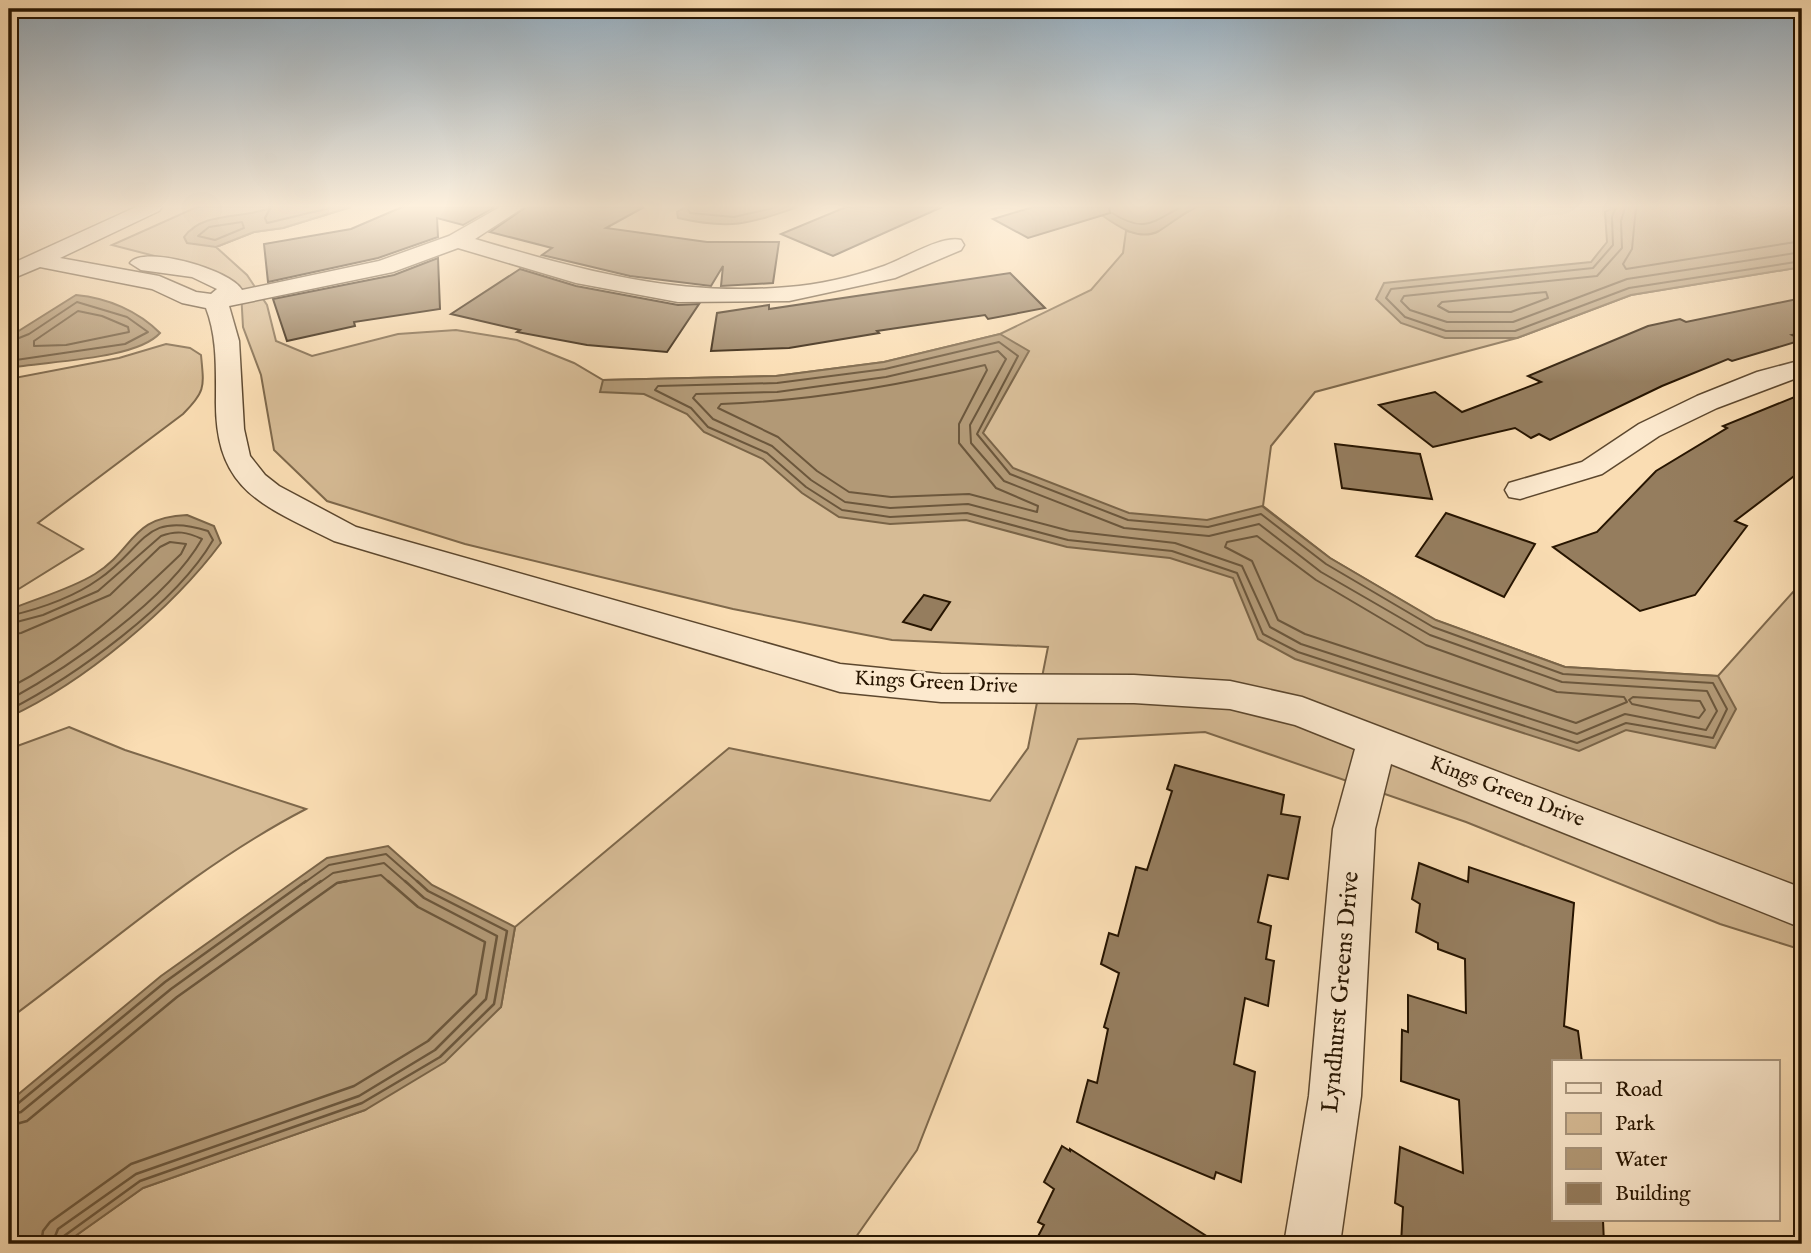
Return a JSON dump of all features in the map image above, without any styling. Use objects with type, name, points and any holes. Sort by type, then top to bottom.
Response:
[{"type":"street","points":[[9,273],[26,265]]},
{"type":"street","points":[[67,265],[159,283],[190,298],[216,302],[389,265]]},
{"type":"street","name":"Kings Green Drive","points":[[174,265],[198,271],[231,289],[216,302],[226,324],[230,346],[230,424],[236,457],[256,482],[298,512],[345,534],[840,678],[941,688],[1134,689],[1230,695],[1302,712],[1802,908]]},
{"type":"street","points":[[541,265],[576,276],[678,295],[789,294],[887,273],[905,265]]},
{"type":"street","points":[[1520,491],[1592,468],[1649,430],[1707,402],[1766,378],[1802,368]]},
{"type":"street","name":"Lyndhurst Greens Drive","points":[[1312,1244],[1335,1096],[1354,829],[1377,741]]},
{"type":"green space","points":[[191,265],[236,265],[247,275],[267,305],[276,341],[312,356],[398,334],[456,330],[517,340],[574,363],[603,380],[776,376],[884,362],[1000,334],[1091,290],[1112,265],[1802,265],[1631,295],[1517,338],[1315,392],[1271,446],[1263,506],[1330,558],[1435,620],[1565,667],[1718,676],[1802,582],[1802,950],[1720,924],[1466,822],[1205,732],[1078,739],[917,1150],[851,1244],[64,1244],[143,1188],[365,1110],[501,1007],[515,927],[729,748],[990,801],[1028,748],[1048,647],[892,640],[733,609],[465,544],[327,501],[274,450],[261,375],[243,327],[241,291],[209,270]]},
{"type":"green space","points":[[166,344],[190,348],[201,355],[203,382],[200,394],[183,414],[38,523],[83,549],[9,595],[9,379],[119,358]]},
{"type":"green space","points":[[69,727],[125,750],[306,809],[266,831],[190,881],[9,1019],[9,749]]},
{"type":"water","points":[[1557,265],[1802,265],[1631,295],[1517,338],[1445,338],[1401,323],[1376,299],[1384,283]]},
{"type":"water","points":[[76,295],[100,299],[122,307],[142,318],[160,333],[148,342],[111,354],[9,368],[9,337]]},
{"type":"water","points":[[1000,334],[1029,351],[983,433],[1013,468],[1129,513],[1207,520],[1262,506],[1330,558],[1436,620],[1565,667],[1718,676],[1736,709],[1715,748],[1626,730],[1579,751],[1295,659],[1258,639],[1233,578],[1170,558],[1067,547],[966,520],[890,524],[839,517],[802,493],[763,459],[704,432],[687,414],[644,394],[600,392],[603,380],[776,376],[884,362]]},
{"type":"water","points":[[187,515],[214,526],[221,543],[201,568],[152,618],[96,664],[66,685],[9,717],[9,610],[95,574],[118,555],[143,528],[154,522]]},
{"type":"water","points":[[388,846],[432,885],[515,927],[501,1007],[445,1062],[365,1110],[143,1188],[64,1244],[9,1244],[9,1102],[161,976],[327,858]]},
{"type":"building","points":[[266,265],[344,265],[268,282]]},
{"type":"building","points":[[419,265],[438,265],[440,309],[354,322],[355,326],[287,341],[273,299],[394,275]]},
{"type":"building","points":[[586,265],[776,265],[773,283],[721,286],[723,266],[711,286],[630,276]]},
{"type":"building","points":[[520,269],[576,286],[678,305],[699,304],[667,352],[587,345],[517,332],[520,330],[451,314]]},
{"type":"building","points":[[1010,273],[1045,308],[988,319],[985,315],[877,331],[879,333],[789,348],[711,351],[717,313],[769,305],[769,309]]},
{"type":"building","points":[[1802,298],[1802,333],[1792,335],[1802,340],[1732,361],[1728,359],[1662,386],[1550,440],[1539,434],[1531,438],[1515,428],[1433,447],[1379,405],[1435,392],[1462,412],[1541,382],[1528,376],[1648,326],[1680,319],[1686,322]]},
{"type":"building","points":[[1802,394],[1802,470],[1735,521],[1747,526],[1695,595],[1640,611],[1553,547],[1597,532],[1656,471],[1727,428],[1723,426]]},
{"type":"building","points":[[1335,444],[1420,454],[1432,499],[1342,488]]},
{"type":"building","points":[[1446,513],[1535,544],[1504,597],[1416,556]]},
{"type":"building","points":[[924,595],[950,602],[931,630],[903,622]]},
{"type":"building","points":[[1175,765],[1284,795],[1281,814],[1300,817],[1288,879],[1268,875],[1258,922],[1271,926],[1266,959],[1274,961],[1268,1006],[1245,998],[1234,1064],[1255,1072],[1241,1182],[1216,1172],[1214,1179],[1077,1122],[1088,1080],[1097,1083],[1108,1029],[1104,1027],[1119,973],[1101,964],[1109,933],[1118,936],[1136,867],[1147,870],[1172,791],[1167,789]]},
{"type":"building","points":[[1419,863],[1468,882],[1469,867],[1574,903],[1564,1026],[1578,1031],[1582,1060],[1552,1060],[1552,1222],[1603,1222],[1604,1244],[1401,1244],[1403,1207],[1395,1203],[1400,1147],[1463,1173],[1459,1100],[1401,1081],[1402,1030],[1408,1032],[1408,995],[1466,1013],[1465,959],[1438,949],[1438,943],[1416,932],[1420,904],[1412,899]]},
{"type":"building","points":[[1062,1146],[1219,1244],[1034,1244],[1044,1225],[1038,1222],[1054,1189],[1044,1182]]}]
